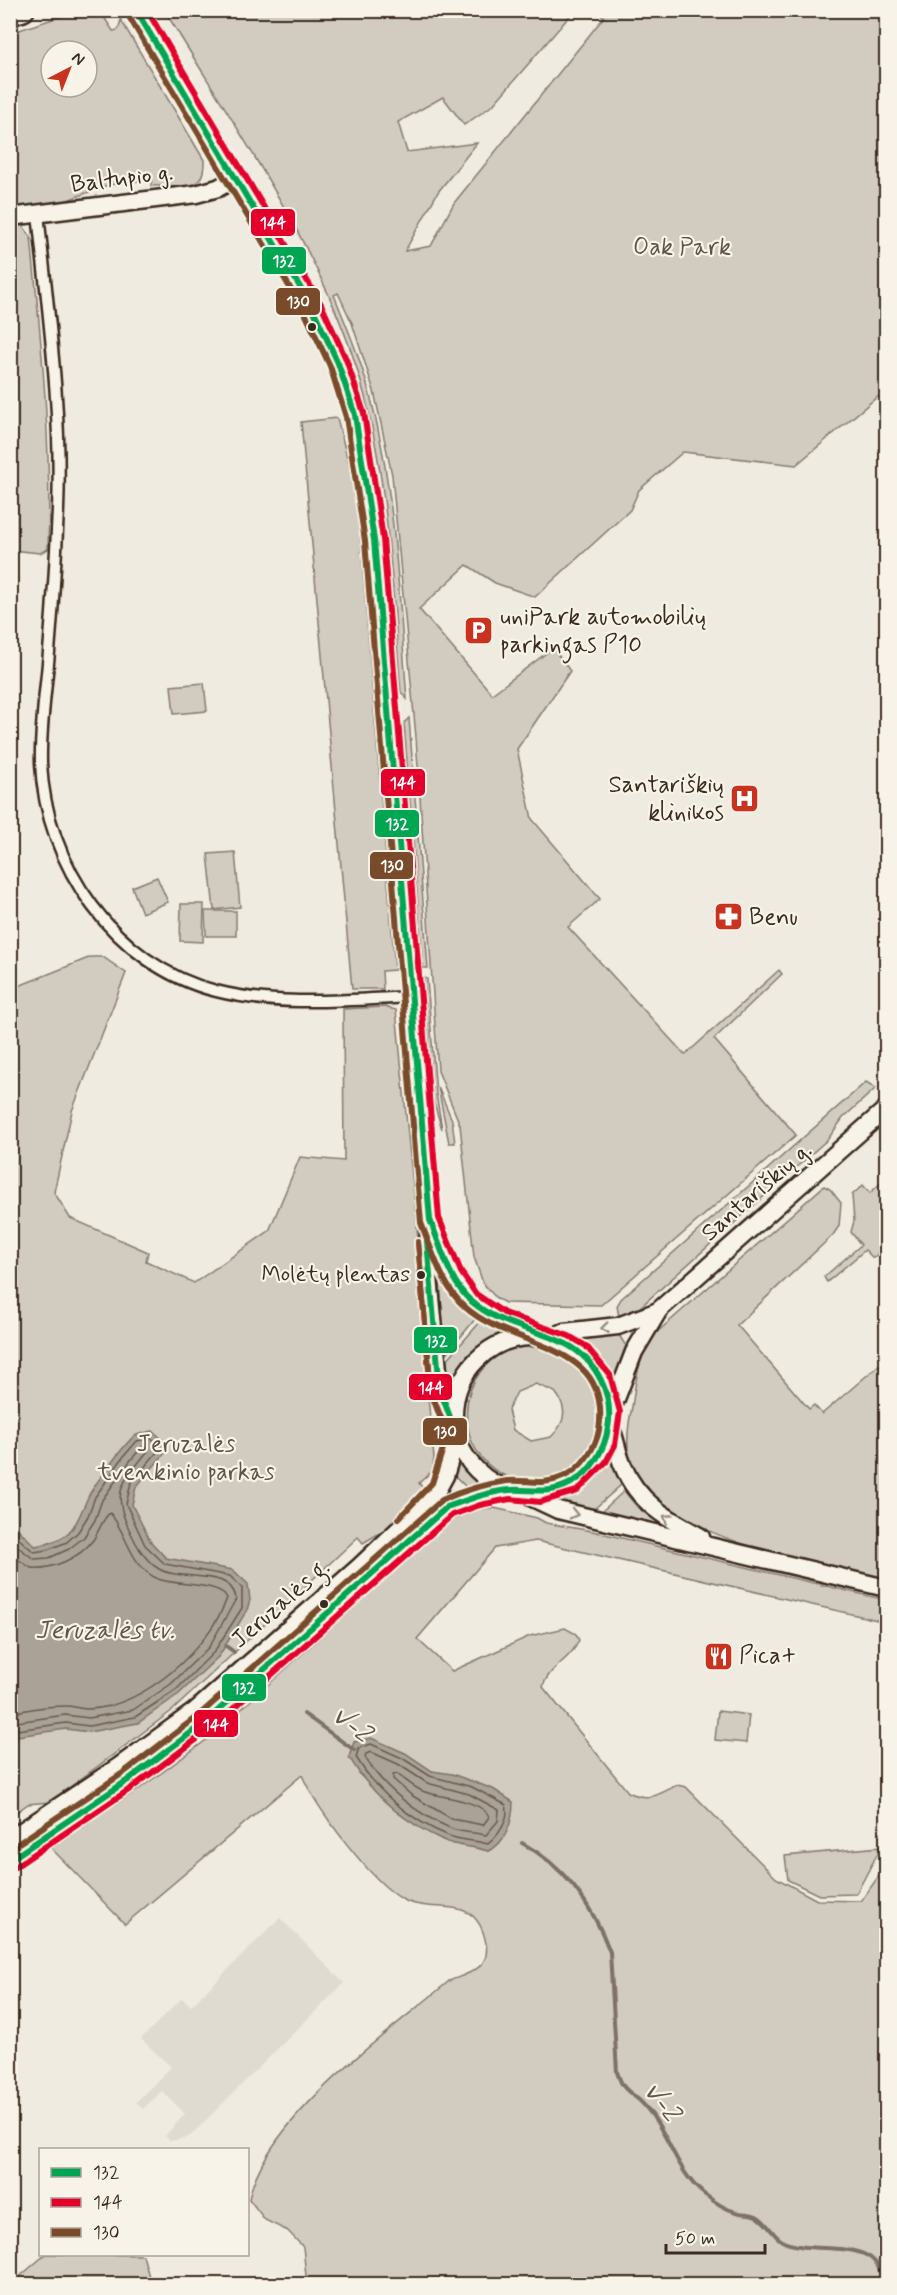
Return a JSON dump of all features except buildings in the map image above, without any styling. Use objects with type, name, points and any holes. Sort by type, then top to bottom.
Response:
[{"type":"highway","points":[[10,14],[23,10]]},
{"type":"main road","points":[[136,10],[313,309],[338,363],[355,415],[374,540],[430,1220],[428,1257],[440,1390],[447,1414],[471,1464],[495,1484],[558,1510],[718,1546],[886,1588]]},
{"type":"main road","name":"Baltupio g.","points":[[10,217],[196,194],[218,188],[236,178]]},
{"type":"main road","name":"Santariškių g.","points":[[610,1419],[634,1352],[659,1310],[886,1109]]},
{"type":"main road","points":[[430,1220],[453,1276],[470,1300],[500,1321],[580,1353],[593,1365],[609,1395],[610,1419],[621,1463],[639,1495],[660,1514],[718,1546]]},
{"type":"main road","name":"Santariškių g.","points":[[544,1337],[564,1332],[618,1326],[659,1310]]},
{"type":"main road","points":[[456,1431],[458,1392],[475,1362],[503,1342],[519,1337],[544,1337]]},
{"type":"main road","points":[[515,1491],[547,1491],[572,1482],[597,1458],[606,1443],[610,1419]]},
{"type":"main road","name":"Jeruzalės g.","points":[[10,1839],[118,1767],[195,1711],[359,1567],[434,1496],[445,1476],[456,1431]]},
{"type":"main road","name":"Jeruzalės g.","points":[[10,1860],[128,1780],[204,1723],[447,1507],[467,1498],[515,1491]]},
{"type":"street","points":[[38,213],[60,444],[56,559],[41,763],[47,806],[63,857],[91,907],[110,927],[152,961],[194,984],[215,991],[266,999],[334,1001],[411,997]]},
{"type":"shaded area","points":[[280,1918],[344,1983],[189,2137],[170,2141],[165,2136],[185,2114],[162,2091],[143,2109],[136,2102],[171,2067],[141,2039],[182,1998],[191,2006]]},
{"type":"green space","points":[[77,11],[102,14],[113,31],[118,30],[121,20],[204,160],[200,180],[194,184],[179,187],[151,186],[152,179],[108,185],[65,201],[11,208],[10,33]]},
{"type":"green space","name":"Oak Park","points":[[165,11],[574,11],[493,105],[464,125],[443,97],[398,122],[407,152],[477,143],[438,192],[405,251],[431,246],[454,203],[604,17],[595,11],[886,11],[886,393],[876,398],[796,465],[683,452],[639,490],[630,510],[535,597],[495,583],[467,565],[419,609],[492,694],[553,648],[570,671],[517,749],[532,819],[600,899],[568,927],[685,1055],[779,970],[782,974],[714,1039],[796,1135],[601,1305],[505,1303],[496,1298],[483,1283],[474,1257],[460,1125],[438,1071],[416,737],[392,475],[374,391],[352,323],[338,293],[334,295],[359,359],[371,399],[386,473],[395,548],[407,699],[401,692],[388,536],[378,458],[361,382],[345,334],[301,238],[275,191]]},
{"type":"green space","points":[[10,224],[23,226],[31,237],[42,354],[49,510],[48,549],[40,553],[11,550]]},
{"type":"green space","points":[[337,418],[351,473],[360,535],[395,970],[382,971],[383,989],[352,989],[301,422]]},
{"type":"green space","points":[[204,683],[207,711],[174,714],[171,686]]},
{"type":"green space","points":[[409,718],[428,968],[423,968],[404,723]]},
{"type":"green space","points":[[235,852],[240,907],[214,910],[208,854]]},
{"type":"green space","points":[[157,877],[168,902],[142,913],[132,887]]},
{"type":"green space","points":[[181,904],[204,904],[203,942],[180,941]]},
{"type":"green space","points":[[205,911],[236,911],[236,936],[206,936]]},
{"type":"green space","name":"Jeruzalės tvenkinio parkas","points":[[91,957],[103,957],[126,973],[72,1111],[54,1192],[70,1218],[148,1252],[146,1261],[194,1283],[269,1231],[300,1157],[344,1161],[343,1009],[385,1007],[396,1010],[429,1353],[424,1355],[434,1458],[432,1471],[419,1483],[422,1487],[430,1487],[395,1524],[363,1543],[358,1537],[173,1710],[50,1802],[28,1804],[11,1816],[11,989]]},
{"type":"green space","points":[[424,978],[427,979],[436,1093],[442,1129],[434,1103]]},
{"type":"green space","points":[[866,1082],[876,1088],[843,1118],[828,1139],[638,1309],[619,1317],[617,1306],[621,1299]]},
{"type":"green space","points":[[438,1087],[452,1120],[455,1143],[449,1143]]},
{"type":"green space","points":[[886,1178],[886,1247],[873,1258],[865,1250],[827,1282],[824,1277],[861,1245],[851,1232],[854,1221],[852,1195],[863,1185],[870,1193]]},
{"type":"green space","points":[[824,1186],[830,1189],[841,1203],[839,1226],[833,1235],[737,1325],[809,1409],[814,1405],[822,1414],[879,1365],[886,1374],[886,1580],[777,1554],[734,1541],[695,1524],[662,1504],[639,1479],[628,1448],[629,1422],[639,1369],[649,1342],[655,1334]]},
{"type":"green space","points":[[439,1267],[456,1299],[476,1318],[445,1356]]},
{"type":"green space","points":[[481,1321],[502,1332],[483,1344],[469,1358],[448,1393],[445,1362]]},
{"type":"green space","points":[[619,1335],[626,1346],[614,1378],[603,1360],[581,1339]]},
{"type":"green space","points":[[529,1345],[550,1348],[568,1355],[583,1366],[594,1380],[601,1397],[603,1415],[600,1434],[590,1453],[568,1473],[554,1479],[539,1481],[510,1477],[488,1464],[473,1444],[467,1420],[469,1395],[480,1373],[500,1355]],"holes":[[[536,1384],[555,1392],[562,1404],[564,1415],[560,1426],[551,1437],[531,1441],[513,1430],[508,1410],[517,1392]]]},
{"type":"green space","points":[[457,1455],[483,1485],[466,1487],[455,1476]]},
{"type":"green space","points":[[610,1456],[621,1485],[593,1510],[553,1501],[553,1498],[585,1485]]},
{"type":"green space","points":[[624,1491],[638,1508],[660,1524],[601,1512]]},
{"type":"green space","points":[[494,1508],[537,1518],[546,1523],[592,1531],[886,1600],[886,1622],[536,1541],[495,1548],[417,1639],[452,1671],[530,1636],[565,1628],[576,1634],[579,1640],[571,1653],[550,1674],[543,1687],[628,1792],[648,1797],[677,1785],[686,1787],[776,1878],[817,1900],[861,1901],[886,1866],[886,2284],[301,2284],[306,2276],[303,2247],[288,2231],[265,2220],[249,2199],[259,2169],[278,2139],[303,2109],[332,2080],[449,1981],[481,1965],[487,1953],[481,1927],[474,1917],[464,1911],[415,1904],[389,1890],[360,1861],[346,1843],[319,1806],[302,1775],[125,1924],[50,1847],[142,1787],[209,1738],[449,1521],[481,1509]],"holes":[[[405,1753],[432,1771],[488,1851],[443,1840],[398,1813],[359,1774]]]},
{"type":"green space","points":[[718,1711],[749,1715],[746,1743],[715,1740]]},
{"type":"green space","points":[[881,1847],[856,1894],[819,1895],[788,1880],[785,1856]]},
{"type":"green space","points":[[44,2256],[143,2256],[151,2284],[11,2284]]},
{"type":"water","name":"Jeruzalės tv.","points":[[153,1431],[164,1441],[165,1453],[136,1487],[132,1505],[151,1542],[166,1558],[233,1570],[248,1584],[250,1600],[247,1610],[219,1656],[179,1694],[138,1723],[89,1732],[66,1729],[11,1737],[11,1522],[35,1546],[48,1544],[65,1536],[76,1523],[92,1490],[125,1445],[137,1435]]},
{"type":"water","points":[[371,1738],[405,1753],[432,1771],[452,1774],[493,1789],[513,1802],[510,1824],[500,1843],[488,1851],[448,1842],[402,1816],[367,1783],[349,1757],[354,1742]]},
{"type":"waterway","name":"V-2","points":[[226,1646],[234,1652]]},
{"type":"waterway","name":"V-2","points":[[304,1714],[354,1750]]},
{"type":"waterway","name":"V-2","points":[[522,1843],[538,1853],[565,1876],[586,1904],[603,1935],[610,1952],[619,2078],[625,2089],[649,2111],[685,2173],[704,2194],[715,2202],[732,2211],[758,2217],[784,2242],[797,2246],[859,2252],[871,2258],[879,2268],[882,2284]]},
{"type":"transit line","name":"132","points":[[10,1860],[128,1780],[204,1723],[447,1507],[501,1491],[554,1489],[578,1479],[591,1467],[600,1452],[606,1436],[609,1416],[606,1392],[601,1380],[586,1359],[577,1351],[566,1344],[494,1316],[463,1293],[446,1263],[430,1220],[374,540],[355,415],[338,363],[313,309],[136,10]]},
{"type":"transit line","name":"144","points":[[15,1867],[133,1787],[209,1730],[452,1515],[480,1505],[510,1499],[540,1502],[577,1491],[606,1462],[615,1445],[620,1412],[610,1375],[586,1346],[569,1336],[504,1313],[476,1294],[461,1272],[439,1218],[383,539],[364,413],[346,359],[321,304],[147,10]]},
{"type":"transit line","name":"130","points":[[10,1849],[123,1773],[198,1716],[442,1500],[474,1488],[499,1482],[542,1482],[565,1476],[577,1468],[587,1456],[595,1443],[599,1430],[599,1401],[591,1379],[575,1363],[555,1351],[485,1321],[465,1307],[444,1279],[421,1223],[365,541],[346,417],[330,366],[305,313],[128,15]]},
{"type":"transit line","name":"132","points":[[427,1241],[440,1390],[457,1436]]},
{"type":"transit line","name":"144","points":[[418,1242],[431,1392],[449,1439]]},
{"type":"transit line","name":"130","points":[[399,1518],[432,1483],[447,1436],[431,1392],[418,1242]]},
{"type":"place","name":"uniPark automobilių parkingas P10","points":[[479,631]]},
{"type":"place","name":"Santariškių klinikos","points":[[745,799]]},
{"type":"place","name":"Benu","points":[[728,917]]},
{"type":"place","name":"Molėtų plentas","points":[[421,1275]]},
{"type":"place","name":"Pica+","points":[[718,1656]]}]
